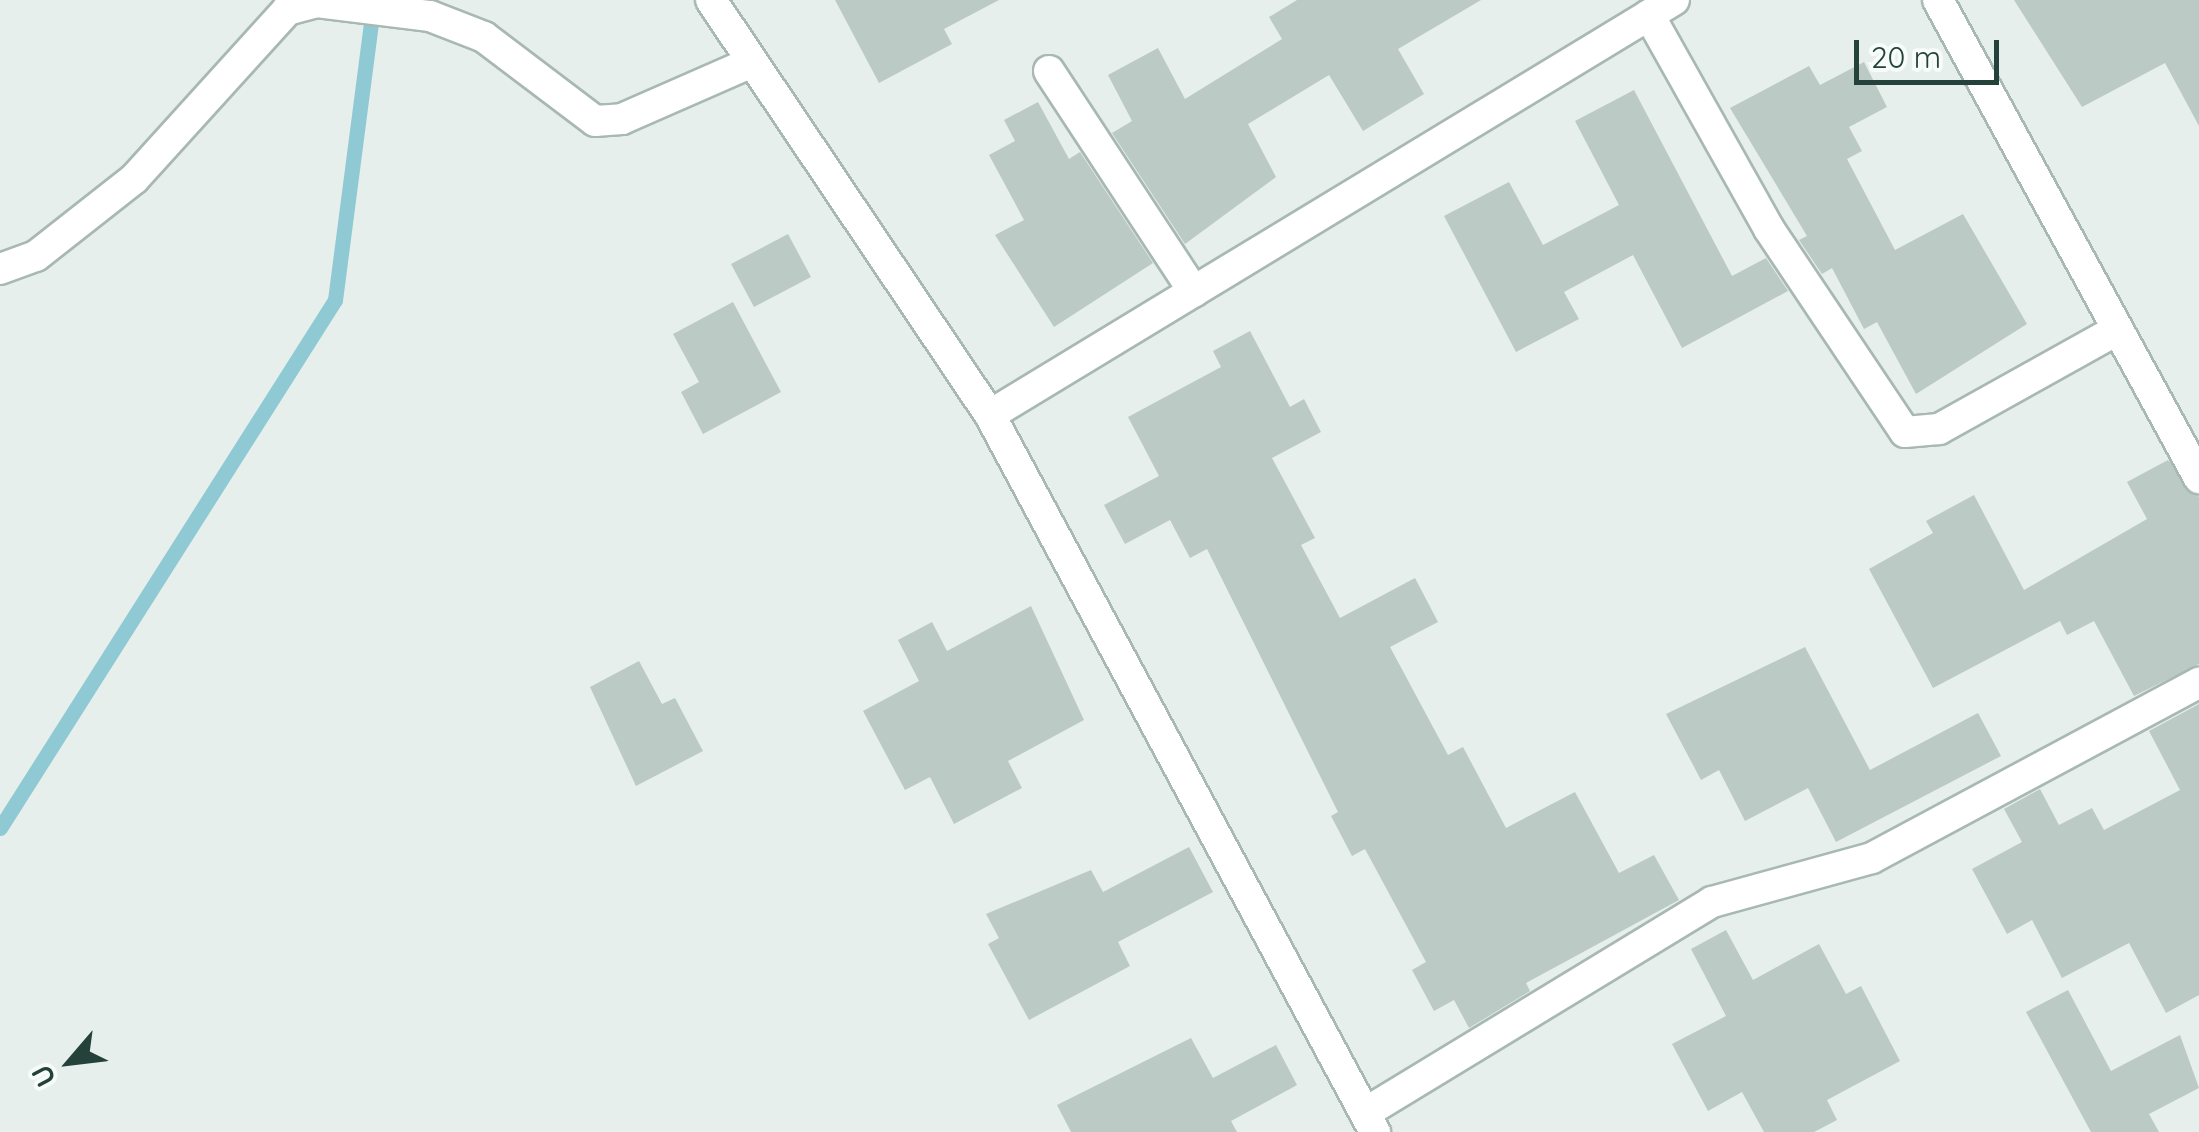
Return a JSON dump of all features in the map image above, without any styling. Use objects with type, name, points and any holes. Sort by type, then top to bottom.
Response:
[{"type":"street","points":[[710,0],[990,415],[1370,1122],[1712,902],[1872,858],[2199,683]]},
{"type":"street","points":[[1938,0],[2115,331],[2199,478]]},
{"type":"street","points":[[0,269],[90,218],[271,22],[317,2],[396,11],[484,36],[595,120],[622,119],[752,62]]},
{"type":"street","points":[[990,415],[1661,8],[1770,229],[1905,432],[1938,429],[2115,331]]},
{"type":"street","points":[[1049,71],[1194,292]]},
{"type":"building","points":[[835,0],[999,0],[944,29],[952,44],[879,83]]},
{"type":"building","points":[[1297,0],[1481,0],[1398,49],[1424,94],[1363,131],[1329,75],[1248,124],[1276,177],[1185,244],[1112,133],[1132,121],[1108,75],[1158,48],[1185,99],[1282,39],[1269,17]]},
{"type":"building","points":[[2014,0],[2199,0],[2199,126],[2165,63],[2082,107]]},
{"type":"building","points":[[1864,62],[1887,107],[1849,127],[1862,151],[1847,159],[1895,250],[1963,214],[2027,324],[1916,394],[1877,322],[1864,329],[1832,268],[1822,274],[1799,240],[1807,236],[1730,108],[1809,66],[1820,85]]},
{"type":"building","points":[[1634,90],[1732,276],[1766,258],[1788,291],[1682,348],[1633,255],[1564,292],[1579,319],[1516,352],[1444,216],[1509,182],[1543,245],[1619,205],[1575,121]]},
{"type":"building","points":[[1038,102],[1069,159],[1080,152],[1153,263],[1054,327],[995,235],[1024,220],[989,155],[1015,141],[1004,120]]},
{"type":"building","points":[[788,234],[811,277],[754,307],[731,264]]},
{"type":"building","points":[[733,302],[781,392],[703,434],[681,392],[699,382],[673,334]]},
{"type":"building","points":[[1250,331],[1290,407],[1304,399],[1321,432],[1272,458],[1315,538],[1301,545],[1340,618],[1415,578],[1438,622],[1390,647],[1448,755],[1463,747],[1506,828],[1575,792],[1619,873],[1654,855],[1679,900],[1526,983],[1530,991],[1469,1028],[1454,1000],[1434,1011],[1412,970],[1426,962],[1365,849],[1352,856],[1331,816],[1338,812],[1207,549],[1190,558],[1170,520],[1125,544],[1104,505],[1159,476],[1128,417],[1221,367],[1213,351]]},
{"type":"building","points":[[2168,460],[2199,497],[2199,664],[2134,696],[2094,621],[2067,635],[2060,621],[1933,688],[1869,569],[1933,533],[1926,521],[1974,495],[2024,590],[2147,519],[2127,482]]},
{"type":"building","points":[[1031,606],[1084,720],[1008,761],[1022,788],[954,824],[930,777],[905,790],[863,711],[919,681],[898,640],[932,622],[947,651]]},
{"type":"building","points":[[1805,647],[1870,770],[1978,713],[2001,756],[1836,842],[1808,788],[1745,821],[1719,770],[1701,780],[1666,714]]},
{"type":"building","points":[[639,661],[662,704],[675,698],[703,751],[636,786],[590,687]]},
{"type":"building","points":[[2199,704],[2199,995],[2166,1013],[2129,943],[2062,978],[2032,920],[2007,934],[1972,869],[2022,842],[2004,809],[2040,789],[2059,825],[2092,808],[2104,830],[2180,790],[2149,731]]},
{"type":"building","points":[[1189,847],[1213,892],[1118,942],[1130,966],[1029,1020],[988,944],[999,938],[986,914],[1091,870],[1103,892]]},
{"type":"building","points":[[1726,930],[1753,980],[1819,944],[1846,994],[1861,986],[1900,1061],[1827,1100],[1837,1120],[1814,1132],[1764,1132],[1742,1092],[1708,1111],[1672,1044],[1726,1016],[1691,949]]},
{"type":"building","points":[[2068,990],[2111,1071],[2180,1035],[2199,1088],[2149,1114],[2159,1132],[2091,1132],[2026,1012]]},
{"type":"building","points":[[1191,1038],[1213,1078],[1276,1045],[1297,1085],[1231,1121],[1237,1132],[1071,1132],[1057,1105]]},
{"type":"waterway","points":[[0,828],[335,300],[373,7]]}]
